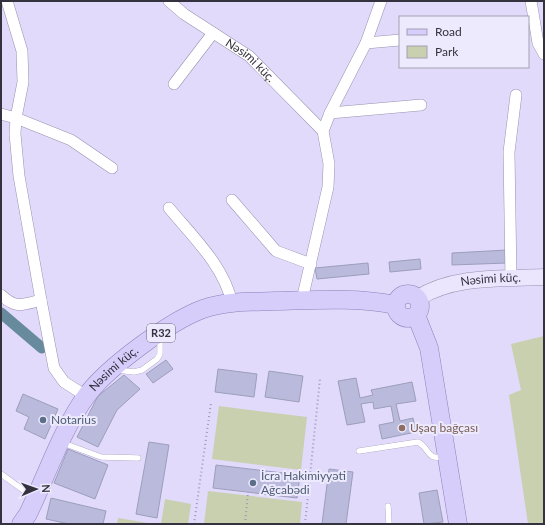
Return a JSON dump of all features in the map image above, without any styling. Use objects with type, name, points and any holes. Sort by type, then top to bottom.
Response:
[{"type":"main road","name":"Nəsimi küç.","points":[[21,524],[35,499],[60,442],[86,396],[97,381],[160,333],[190,315],[203,309],[232,303],[302,300],[358,300],[395,305],[397,299],[407,293],[417,307]]},
{"type":"main road","points":[[417,307],[429,348],[458,524]]},
{"type":"street","points":[[7,1],[22,51],[23,82],[16,118],[15,134],[20,176],[54,368],[64,382],[86,396]]},
{"type":"street","name":"Nəsimi küç.","points":[[169,1],[184,14],[249,56],[323,131]]},
{"type":"street","points":[[302,300],[328,187],[329,164],[323,131],[330,113],[366,43],[381,1]]},
{"type":"street","points":[[531,1],[538,43],[544,54]]},
{"type":"street","points":[[174,84],[213,33]]},
{"type":"street","points":[[366,43],[399,40]]},
{"type":"street","points":[[511,279],[509,152],[516,95]]},
{"type":"street","points":[[330,113],[422,105]]},
{"type":"street","points":[[1,114],[16,118],[71,140],[112,168]]},
{"type":"street","points":[[232,200],[276,251],[311,264]]},
{"type":"street","points":[[169,208],[218,268],[226,282],[232,303]]},
{"type":"street","name":"Nəsimi küç.","points":[[417,307],[430,291],[446,285],[478,280],[544,277]]},
{"type":"street","points":[[1,294],[9,303],[17,306],[41,300]]},
{"type":"lane","points":[[60,442],[101,457],[138,458]]},
{"type":"lane","points":[[359,451],[418,442],[432,457],[436,458],[447,456]]},
{"type":"lane","points":[[1,474],[35,499]]},
{"type":"lane","points":[[388,506],[390,524]]},
{"type":"path","points":[[305,524],[320,379]]},
{"type":"path","points":[[194,524],[210,404]]},
{"type":"path","points":[[245,524],[248,492]]},
{"type":"green space","points":[[544,336],[544,524],[528,524],[509,395],[521,390],[511,344]]},
{"type":"green space","points":[[219,406],[307,417],[301,470],[212,459]]},
{"type":"green space","points":[[208,491],[302,502],[300,524],[204,524]]},
{"type":"green space","points":[[165,499],[191,504],[188,524],[161,524]]},
{"type":"green space","points":[[118,518],[154,524],[117,524]]},
{"type":"building","points":[[507,250],[507,263],[452,265],[452,253]]},
{"type":"building","points":[[420,259],[421,269],[390,272],[389,262]]},
{"type":"building","points":[[368,263],[369,274],[317,279],[315,268]]},
{"type":"building","points":[[166,360],[173,369],[153,383],[146,374]]},
{"type":"building","points":[[218,369],[257,374],[254,397],[215,392]]},
{"type":"building","points":[[269,371],[303,376],[299,402],[265,397]]},
{"type":"building","points":[[124,375],[140,389],[117,410],[98,447],[77,437],[98,396]]},
{"type":"building","points":[[356,378],[360,398],[373,395],[371,390],[412,382],[416,401],[396,404],[400,421],[413,418],[416,432],[382,439],[379,425],[394,422],[391,406],[374,409],[373,402],[361,404],[365,422],[347,425],[338,381]]},
{"type":"building","points":[[23,394],[58,409],[45,439],[24,429],[29,417],[16,411]]},
{"type":"building","points":[[149,442],[169,445],[157,518],[136,514]]},
{"type":"building","points":[[68,449],[108,465],[95,499],[54,483]]},
{"type":"building","points":[[216,465],[300,475],[297,498],[213,488]]},
{"type":"building","points":[[329,469],[353,472],[346,524],[322,524]]},
{"type":"building","points":[[437,490],[443,522],[424,524],[419,493]]},
{"type":"building","points":[[51,498],[106,511],[103,524],[69,524],[46,519]]},
{"type":"waterway","points":[[1,313],[42,348]]},
{"type":"place","name":"Notarius","points":[[43,420]]},
{"type":"place","name":"Uşaq bağçası","points":[[402,428]]},
{"type":"place","name":"İcra Hakimiyyəti Ağcabədi","points":[[253,483]]}]
